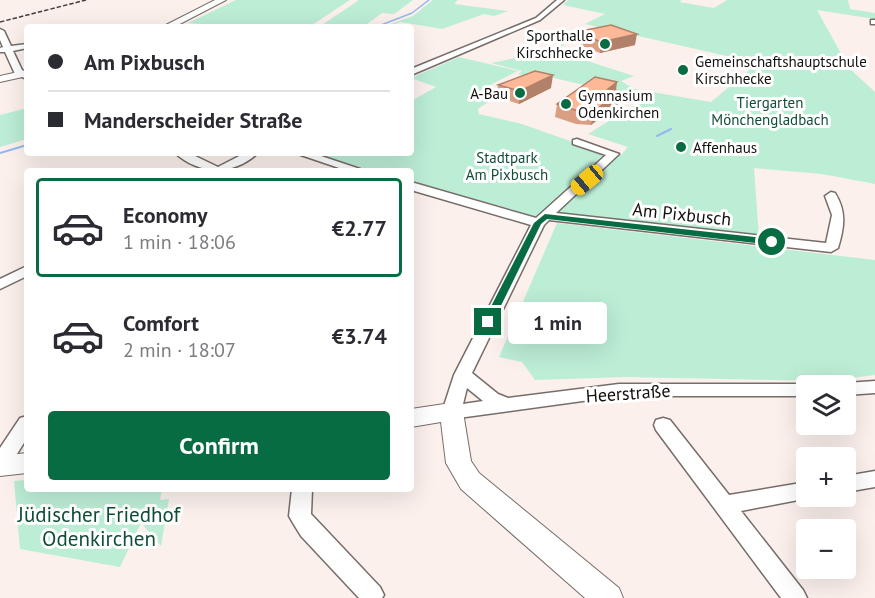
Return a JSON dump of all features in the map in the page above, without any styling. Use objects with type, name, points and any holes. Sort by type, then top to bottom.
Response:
[{"type":"main road","points":[[173,24],[222,0]]},
{"type":"main road","points":[[0,79],[24,74]]},
{"type":"main road","points":[[414,418],[451,412],[459,463],[470,481],[608,598]]},
{"type":"main road","points":[[0,465],[24,463]]},
{"type":"street","points":[[414,71],[538,20],[561,0]]},
{"type":"street","points":[[0,31],[4,49],[18,72],[24,74]]},
{"type":"street","points":[[4,49],[24,46]]},
{"type":"street","points":[[451,412],[463,375],[541,220],[614,154],[577,142]]},
{"type":"street","points":[[186,156],[212,168]]},
{"type":"street","points":[[224,168],[247,156]]},
{"type":"street","points":[[310,156],[350,168]]},
{"type":"street","name":"Am Pixbusch","points":[[414,187],[541,220],[831,248],[838,219],[838,206],[831,196]]},
{"type":"street","points":[[0,285],[24,272]]},
{"type":"street","points":[[463,375],[492,399],[509,405]]},
{"type":"street","points":[[856,388],[875,387]]},
{"type":"street","name":"Heerstraße","points":[[451,412],[619,390],[796,390]]},
{"type":"street","points":[[663,425],[795,598]]},
{"type":"street","points":[[0,465],[24,428]]},
{"type":"street","points":[[856,482],[875,479]]},
{"type":"street","points":[[302,492],[300,516],[309,529],[372,595]]},
{"type":"street","points":[[725,505],[796,493]]},
{"type":"green space","points":[[236,0],[350,0],[314,24],[188,23]]},
{"type":"green space","points":[[359,0],[413,0],[394,14],[382,13],[367,24],[323,24]]},
{"type":"green space","points":[[433,0],[458,0],[454,4],[508,11],[494,16],[484,14],[442,29],[401,22],[391,24],[413,16]]},
{"type":"green space","points":[[568,0],[682,0],[679,2],[714,8],[727,0],[848,0],[850,9],[875,13],[875,19],[817,10],[849,68],[875,92],[875,184],[822,174],[754,168],[759,238],[558,215],[540,222],[414,183],[414,168],[363,168],[324,156],[414,156],[414,99],[436,87],[414,79],[414,77],[459,57],[518,71],[480,90],[488,102],[478,109],[479,114],[522,124],[587,147],[621,155],[628,147],[588,134],[644,99],[524,71],[536,75],[532,77],[518,74],[522,71],[491,63],[550,51],[565,43],[561,48],[592,55],[581,59],[634,76],[621,81],[634,89],[711,102],[758,63],[585,24],[605,14],[563,5]]},
{"type":"green space","points":[[24,109],[24,140],[0,147],[0,115]]},
{"type":"green space","points":[[557,223],[875,260],[875,375],[856,377],[856,375],[796,375],[796,380],[624,377],[535,380],[522,362],[499,357]]},
{"type":"green space","name":"Jüdischer Friedhof Odenkirchen","points":[[24,480],[24,492],[161,492],[160,500],[169,499],[161,546],[141,523],[120,567],[20,549],[14,481]]},
{"type":"building","points":[[611,25],[637,34],[601,42],[576,32]]},
{"type":"building","points":[[535,71],[553,75],[520,91],[498,85]]},
{"type":"building","points":[[595,77],[617,82],[608,89],[620,91],[593,112],[578,111],[557,104]]},
{"type":"waterway","points":[[384,24],[412,13],[429,0]]},
{"type":"waterway","points":[[657,136],[671,129]]},
{"type":"waterway","points":[[0,153],[24,146]]},
{"type":"railway","points":[[0,22],[86,0]]},
{"type":"place","name":"Sporthalle Kirschhecke","points":[[605,44]]},
{"type":"place","name":"Gemeinschaftshauptschule Kirschhecke","points":[[683,70]]},
{"type":"place","name":"A-Bau","points":[[520,93]]},
{"type":"place","name":"Gymnasium Odenkirchen","points":[[566,104]]},
{"type":"place","name":"Affenhaus","points":[[681,147]]},
{"type":"route","points":[[488,322],[538,223],[545,216],[772,242]]},
{"type":"park label","name":"Tiergarten Mönchengladbach","points":[[770,110]]},
{"type":"park label","name":"Stadtpark Am Pixbusch","points":[[507,166]]}]
